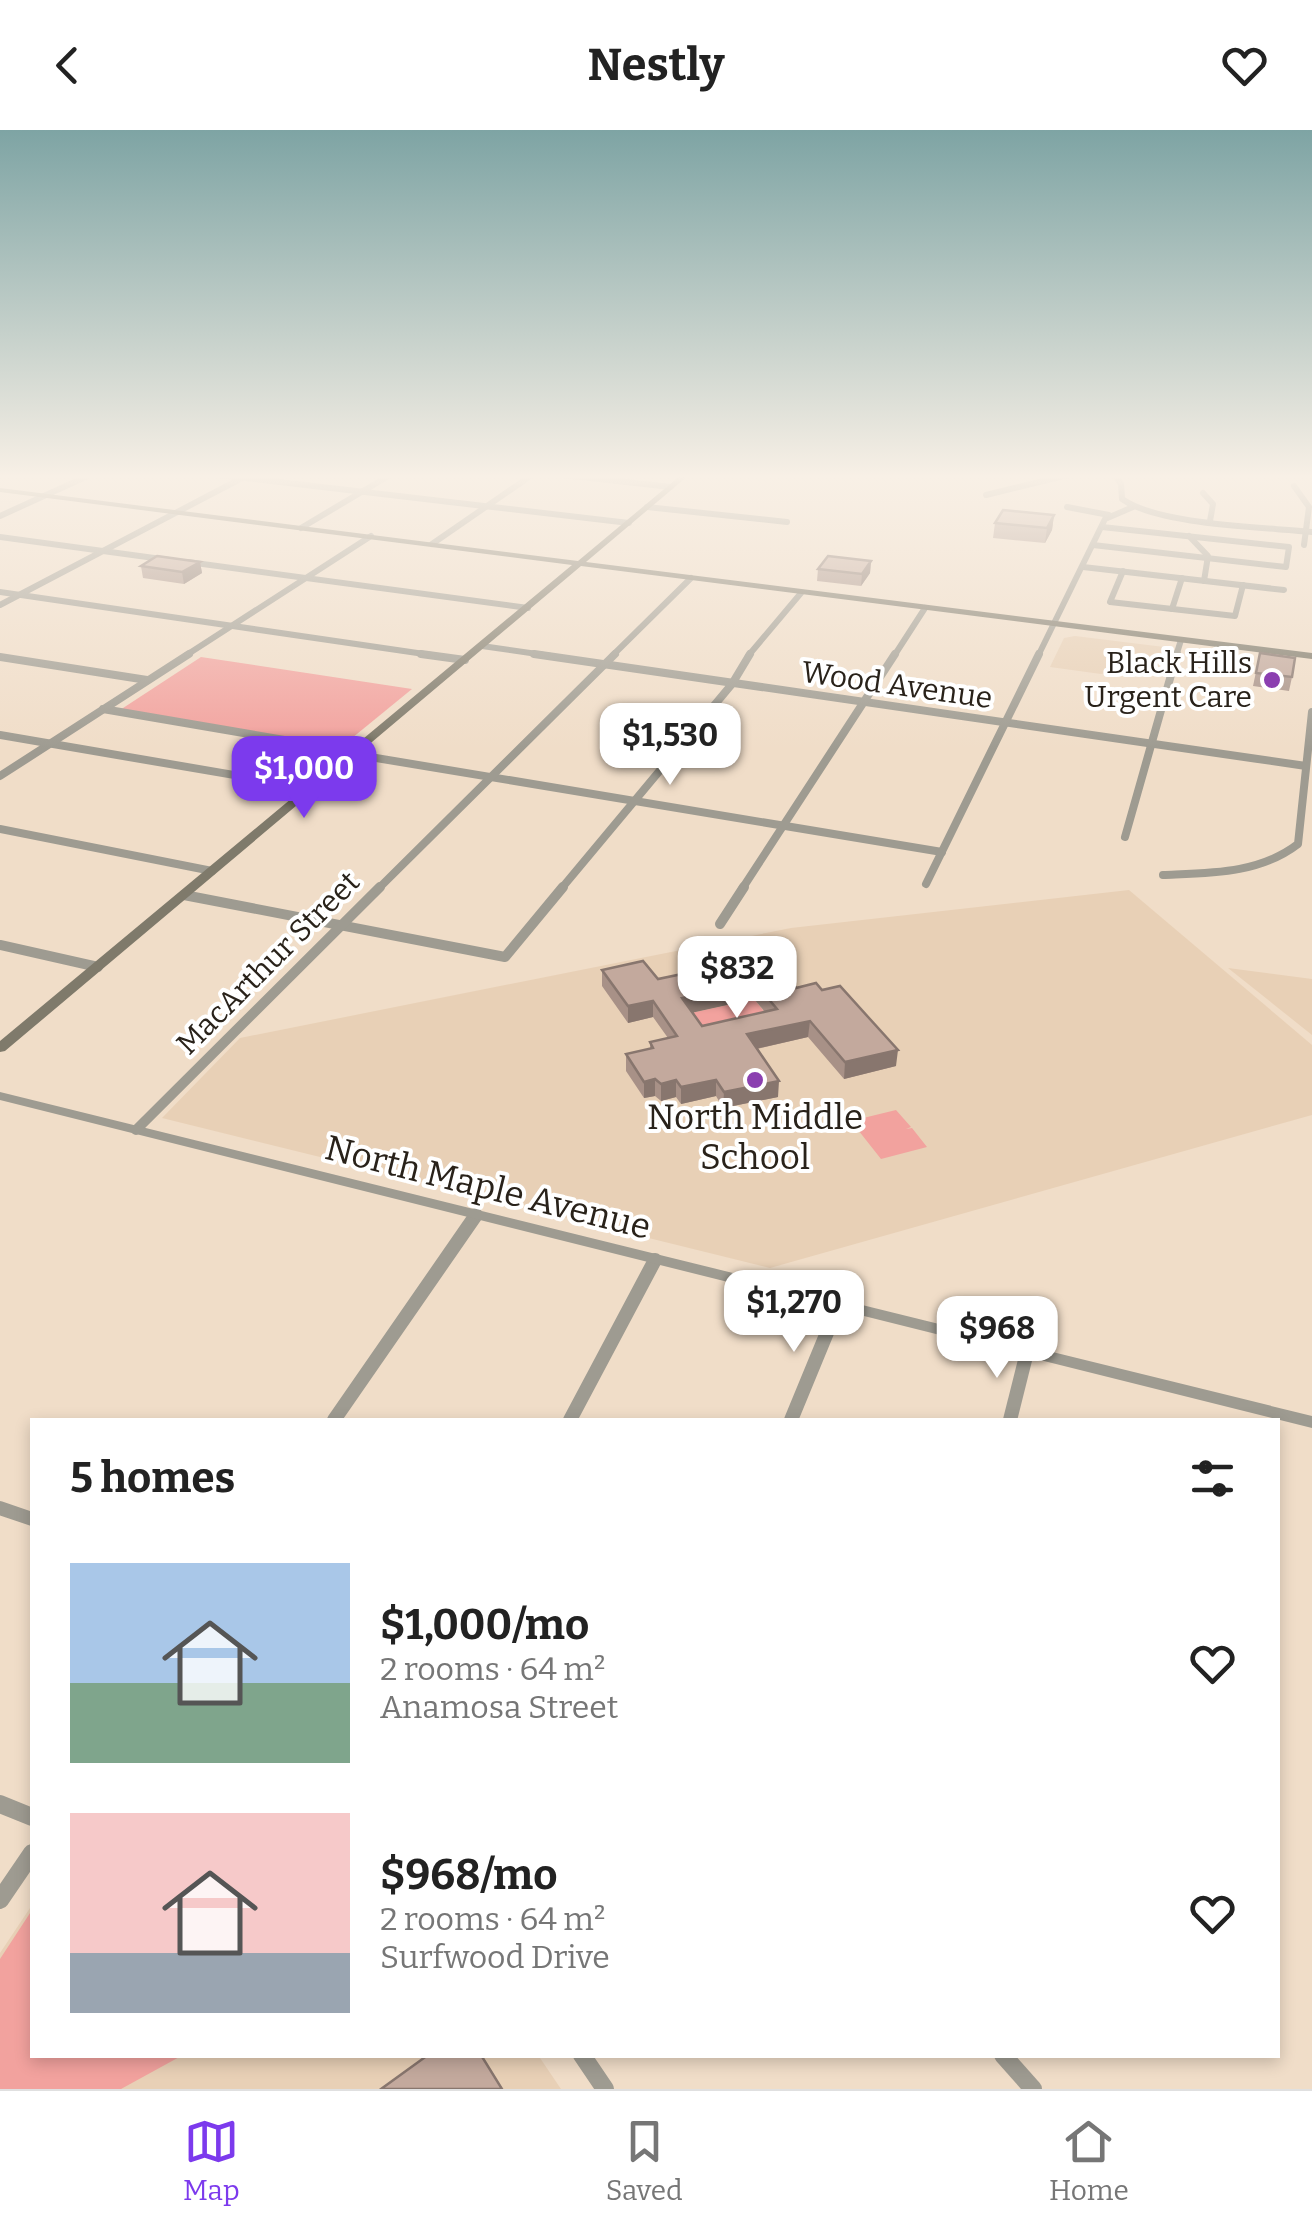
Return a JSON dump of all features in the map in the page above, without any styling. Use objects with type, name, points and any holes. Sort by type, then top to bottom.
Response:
[{"type":"main road","points":[[0,1048],[577,566]]},
{"type":"main road","points":[[612,566],[1312,656]]},
{"type":"street","points":[[0,605],[74,566]]},
{"type":"street","points":[[219,566],[528,608]]},
{"type":"street","points":[[0,776],[324,566]]},
{"type":"street","points":[[1204,581],[1207,566]]},
{"type":"street","points":[[926,884],[1084,567],[1284,590]]},
{"type":"street","points":[[1122,571],[1110,602],[1235,616],[1243,586]]},
{"type":"street","name":"MacArthur Street","points":[[136,1130],[691,578]]},
{"type":"street","points":[[1172,609],[1182,578]]},
{"type":"street","points":[[0,592],[465,660]]},
{"type":"street","points":[[184,895],[504,956],[732,684],[745,660],[800,592]]},
{"type":"street","points":[[720,924],[926,608]]},
{"type":"street","points":[[1125,836],[1181,640]]},
{"type":"street","name":"Wood Avenue","points":[[482,646],[1306,766]]},
{"type":"street","points":[[0,657],[147,680]]},
{"type":"street","points":[[103,710],[942,852]]},
{"type":"street","points":[[1163,876],[1246,866],[1292,850],[1300,837],[1312,712]]},
{"type":"street","points":[[0,735],[310,788]]},
{"type":"street","points":[[0,829],[212,871]]},
{"type":"street","points":[[3,948],[98,967]]},
{"type":"street","name":"North Maple Avenue","points":[[0,1096],[1312,1422]]},
{"type":"street","points":[[335,1418],[476,1215]]},
{"type":"street","points":[[571,1418],[655,1260]]},
{"type":"street","points":[[792,1418],[838,1306]]},
{"type":"street","points":[[1010,1418],[1027,1352]]},
{"type":"street","points":[[0,1508],[30,1518]]},
{"type":"street","points":[[0,1804],[30,1816]]},
{"type":"street","points":[[0,1900],[30,1856]]},
{"type":"street","points":[[584,2058],[605,2089]]},
{"type":"street","points":[[1006,2058],[1033,2089]]},
{"type":"shaded area","points":[[1064,638],[1164,647],[1156,670],[1135,668],[1101,674],[1050,667]]},
{"type":"shaded area","points":[[201,657],[412,689],[341,747],[120,710]]},
{"type":"shaded area","name":"North Middle School","points":[[1129,890],[1312,1045],[1312,1115],[770,1268],[162,1118],[240,1038],[791,928]]},
{"type":"shaded area","points":[[1228,968],[1312,979],[1312,1035]]},
{"type":"shaded area","points":[[754,999],[776,1026],[702,1042],[682,1015]]},
{"type":"shaded area","points":[[896,1110],[911,1127],[906,1129],[912,1128],[927,1147],[881,1159],[851,1121]]},
{"type":"shaded area","points":[[30,1908],[30,2058],[540,2058],[561,2089],[0,2089],[0,1953]]},
{"type":"shaded area","points":[[30,1913],[30,2058],[178,2058],[121,2089],[0,2089],[0,1959]]},
{"type":"building","points":[[144,566],[192,566],[182,572]]},
{"type":"building","points":[[820,566],[867,566],[862,574],[818,569]]},
{"type":"building","points":[[1260,653],[1295,658],[1292,677],[1256,673]]},
{"type":"building","name":"North Middle School","points":[[772,955],[796,988],[816,983],[822,990],[840,986],[898,1050],[845,1062],[810,1021],[747,1034],[779,1081],[724,1092],[716,1080],[681,1087],[676,1080],[661,1084],[655,1079],[644,1082],[626,1054],[653,1048],[650,1042],[677,1036],[653,1001],[628,1006],[602,970],[643,961],[658,979]],"holes":[[[755,983],[777,1009],[702,1026],[682,998]]]},
{"type":"building","points":[[424,2058],[483,2058],[502,2089],[381,2089]]},
{"type":"place","name":"Black Hills Urgent Care","points":[[1272,680]]},
{"type":"place","name":"North Middle School","points":[[755,1080]]}]
